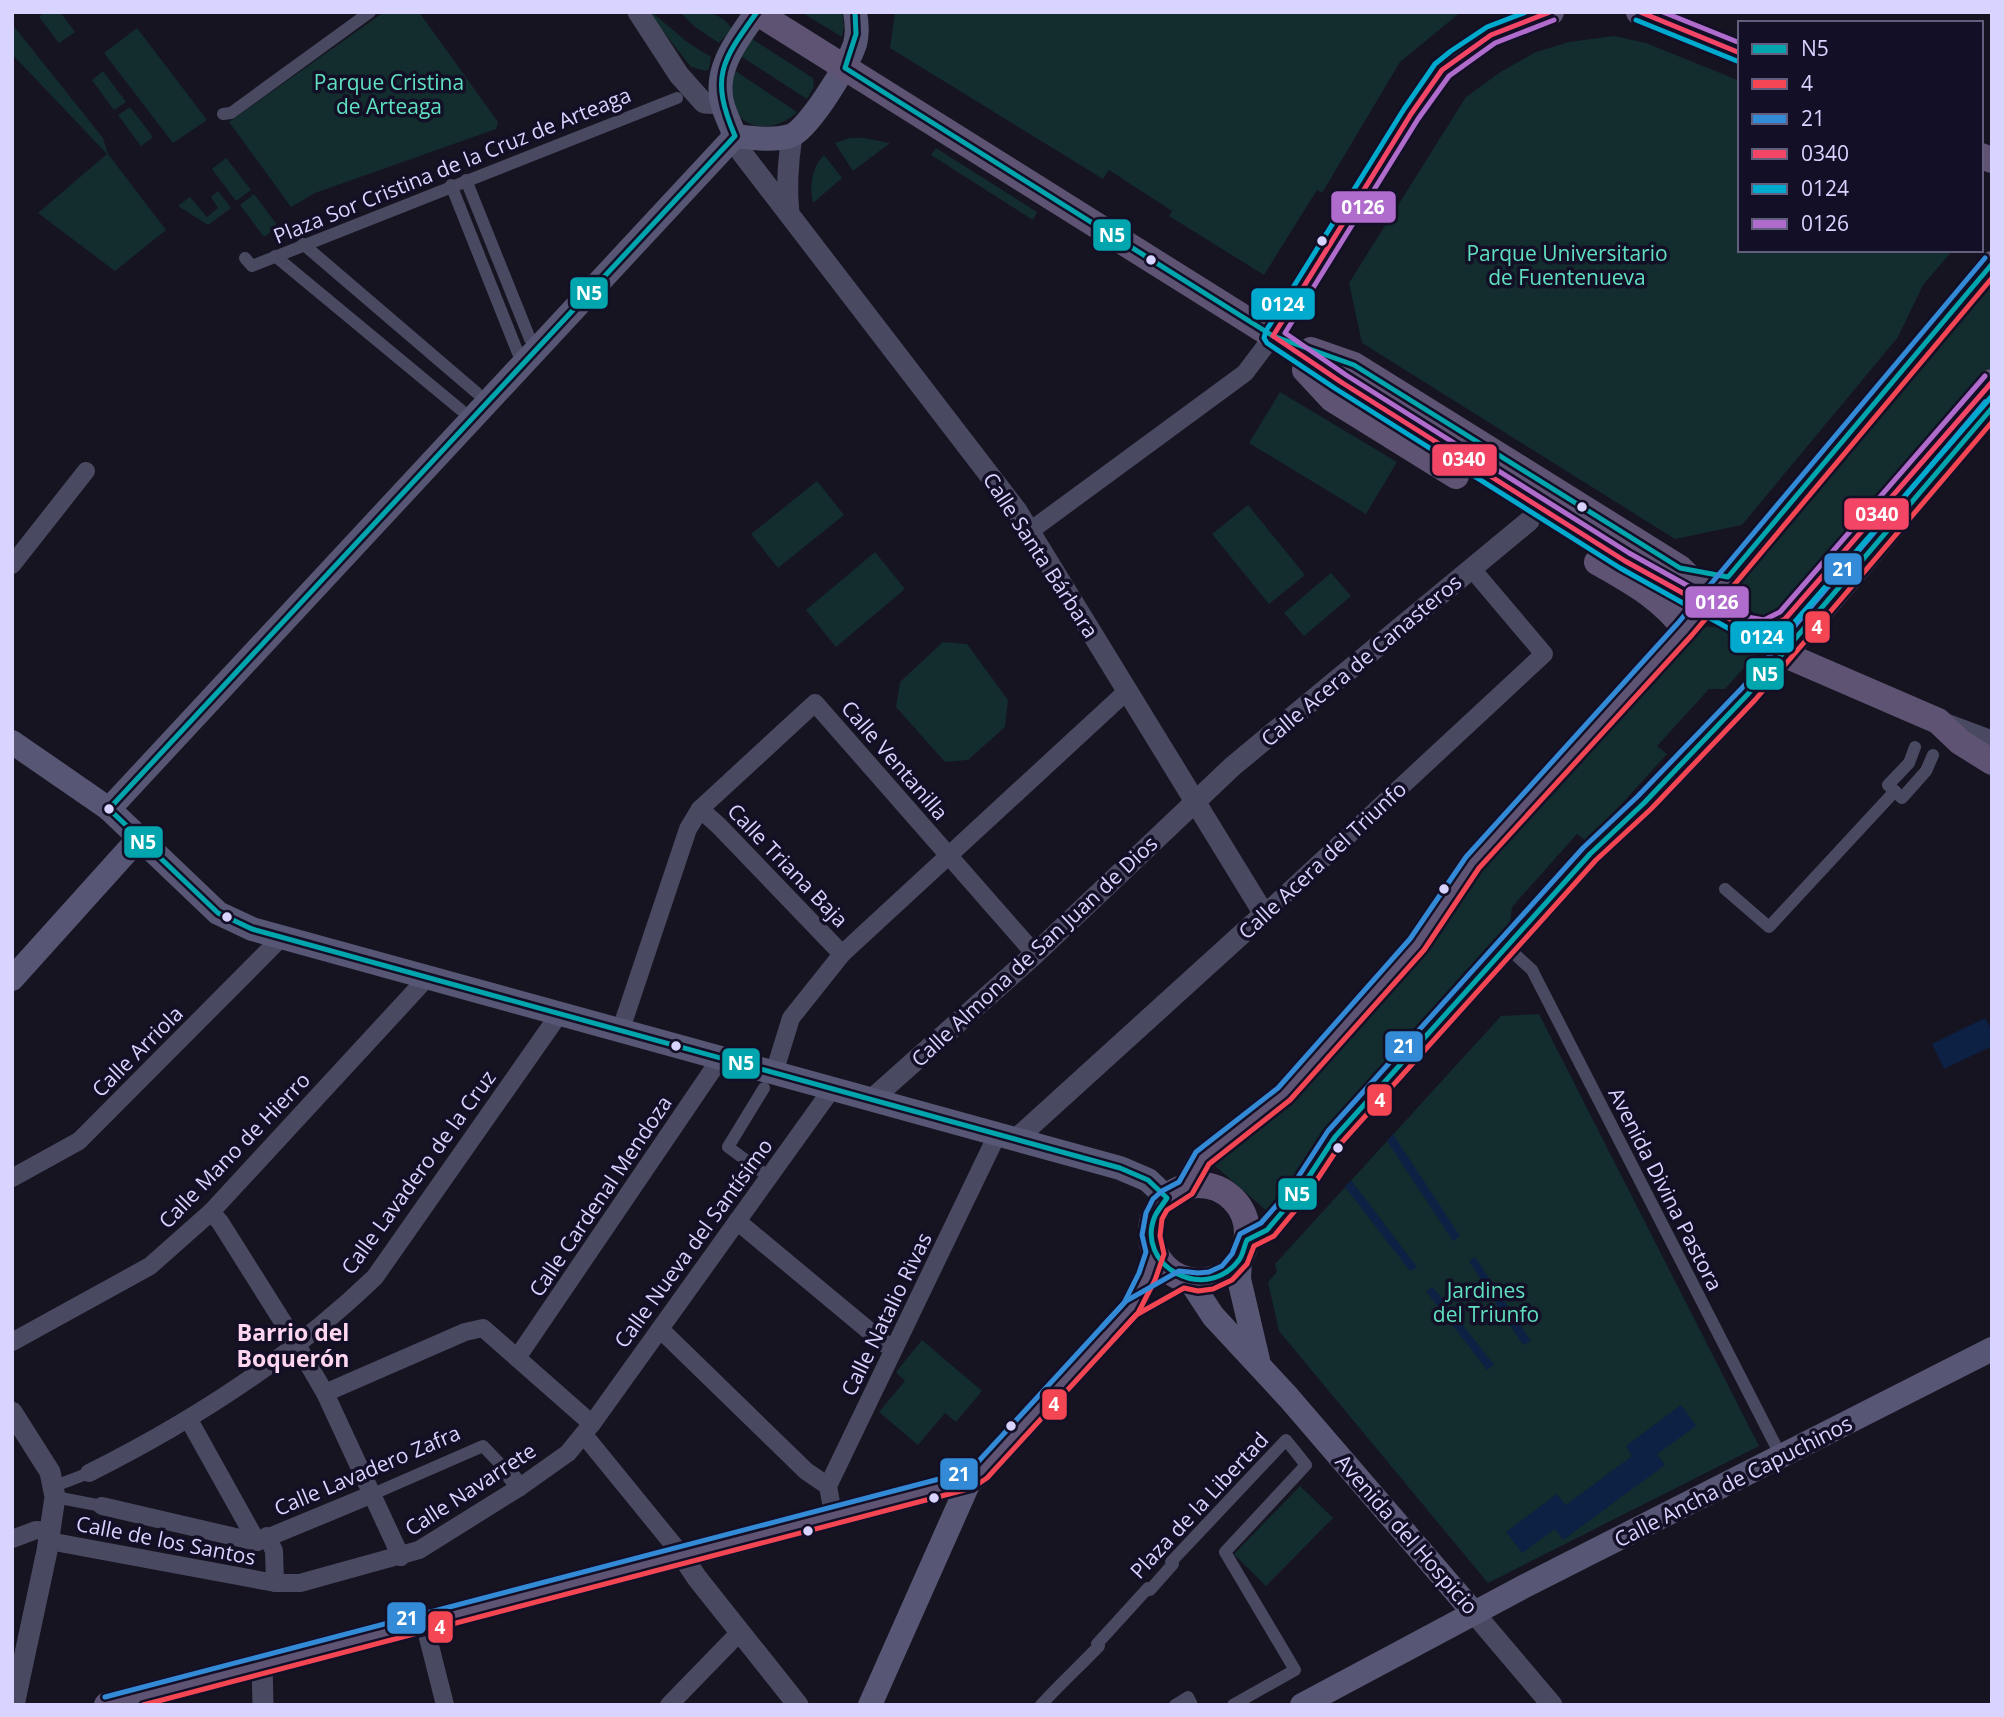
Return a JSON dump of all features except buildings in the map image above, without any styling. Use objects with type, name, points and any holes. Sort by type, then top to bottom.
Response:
[{"type":"main road","points":[[736,136],[722,103],[720,78],[732,47],[757,12],[1625,561]]},
{"type":"main road","points":[[736,136],[767,139],[792,136],[813,115],[845,68],[855,44],[858,25],[855,12]]},
{"type":"main road","points":[[1273,336],[1411,114],[1442,70],[1492,35],[1551,12]]},
{"type":"main road","points":[[1655,15],[1738,52]]},
{"type":"main road","points":[[109,809],[736,136]]},
{"type":"main road","points":[[1992,264],[1685,629],[1472,863],[1417,944],[1353,1017],[1284,1094],[1202,1158],[1176,1193],[1160,1205],[1154,1216],[1151,1236],[1155,1252],[1171,1273],[1187,1280],[1212,1280],[1227,1273],[1243,1250],[1267,1230],[1296,1196],[1335,1137],[1590,854],[1739,704],[1992,408]]},
{"type":"main road","points":[[1273,336],[1332,399],[1643,589],[1669,608],[1685,629]]},
{"type":"main road","points":[[1273,336],[1354,365],[1680,568],[1710,598],[1783,654],[1938,720],[1960,742],[1992,762]]},
{"type":"main road","points":[[1885,507],[1992,382]]},
{"type":"main road","points":[[1680,568],[1728,577]]},
{"type":"main road","points":[[1643,589],[1658,587],[1710,598]]},
{"type":"main road","points":[[12,742],[109,809],[219,913],[252,929],[720,1059],[769,1080],[832,1089],[1120,1168],[1176,1193],[1207,1186],[1226,1194],[1236,1203],[1246,1222],[1243,1250]]},
{"type":"main road","points":[[12,979],[139,838]]},
{"type":"main road","name":"Avenida del Hospicio","points":[[1243,1250],[1239,1279],[1259,1364]]},
{"type":"main road","points":[[107,1705],[970,1480],[982,1471],[1131,1308],[1147,1276],[1155,1252]]},
{"type":"main road","points":[[1131,1308],[1187,1280]]},
{"type":"main road","name":"Avenida del Hospicio","points":[[1187,1280],[1213,1316],[1259,1364],[1423,1550],[1474,1613]]},
{"type":"main road","name":"Calle Ancha de Capuchinos","points":[[1302,1705],[1474,1613],[1992,1349]]},
{"type":"main road","points":[[870,1705],[970,1480]]},
{"type":"street","points":[[223,114],[231,113],[370,12]]},
{"type":"street","points":[[638,12],[679,75],[704,103],[722,103]]},
{"type":"street","points":[[679,75],[720,78]]},
{"type":"street","name":"Plaza Sor Cristina de la Cruz de Arteaga","points":[[245,258],[252,266],[451,185],[677,98]]},
{"type":"street","name":"Calle Santa Bárbara","points":[[736,136],[742,153],[1030,531],[1264,914]]},
{"type":"street","points":[[790,216],[787,195],[792,136]]},
{"type":"street","points":[[466,180],[530,339]]},
{"type":"street","points":[[451,185],[517,353]]},
{"type":"street","points":[[303,244],[477,393]]},
{"type":"street","points":[[275,256],[461,411]]},
{"type":"street","points":[[373,338],[390,318]]},
{"type":"street","points":[[1030,531],[1245,373],[1273,336]]},
{"type":"street","points":[[12,565],[86,471]]},
{"type":"street","name":"Calle Acera de Canasteros","points":[[1195,801],[1233,766],[1529,521]]},
{"type":"street","name":"Calle Acera del Triunfo","points":[[1006,1137],[1264,914],[1544,654],[1472,569]]},
{"type":"street","points":[[769,1177],[728,1147],[769,1080],[791,1018],[842,954],[1127,691]]},
{"type":"street","name":"Calle Ventanilla","points":[[620,1032],[688,829],[700,809],[815,703],[1035,954]]},
{"type":"street","points":[[1938,720],[1992,741]]},
{"type":"street","points":[[1915,747],[1909,763],[1888,785],[1902,798],[1926,771],[1933,755]]},
{"type":"street","points":[[1725,889],[1769,927],[1895,791]]},
{"type":"street","name":"Calle Almona de San Juan de Dios","points":[[871,1100],[1035,954],[1195,801]]},
{"type":"street","name":"Calle Triana Baja","points":[[700,809],[842,954]]},
{"type":"street","name":"Calle Arriola","points":[[12,1178],[79,1142],[281,938]]},
{"type":"street","name":"Avenida Divina Pastora","points":[[1507,947],[1532,970],[1781,1456]]},
{"type":"street","name":"Calle Mano de Hierro","points":[[12,1342],[150,1266],[211,1212],[428,978]]},
{"type":"street","name":"Calle Lavadero de la Cruz","points":[[89,1473],[189,1420],[231,1392],[351,1300],[375,1277],[559,1013]]},
{"type":"street","name":"Calle Cardenal Mendoza","points":[[517,1358],[720,1059]]},
{"type":"street","name":"Calle Nueva del Santísimo","points":[[588,1429],[832,1089]]},
{"type":"street","name":"Calle Natalio Rivas","points":[[828,1486],[894,1349],[1006,1137]]},
{"type":"street","points":[[211,1212],[220,1222],[325,1393],[401,1557]]},
{"type":"street","points":[[737,1222],[894,1349]]},
{"type":"street","points":[[325,1393],[465,1332],[483,1328],[588,1429],[798,1705]]},
{"type":"street","points":[[660,1329],[806,1471],[828,1486],[833,1514]]},
{"type":"street","points":[[12,1412],[50,1472],[55,1492],[50,1536],[14,1705]]},
{"type":"street","points":[[189,1420],[262,1539],[274,1551],[275,1583]]},
{"type":"street","name":"Calle Navarrete","points":[[275,1583],[300,1583],[419,1550],[520,1487],[568,1453],[588,1429]]},
{"type":"street","name":"Plaza de la Libertad","points":[[1041,1705],[1070,1673],[1079,1668],[1106,1634],[1173,1564],[1171,1562],[1286,1440],[1306,1465],[1225,1552],[1295,1670],[1233,1705]]},
{"type":"street","name":"Calle Lavadero Zafra","points":[[262,1539],[483,1446],[520,1487]]},
{"type":"street","points":[[55,1492],[89,1473]]},
{"type":"street","points":[[55,1492],[102,1506],[262,1539]]},
{"type":"street","points":[[12,1539],[36,1530],[50,1536]]},
{"type":"street","name":"Calle de los Santos","points":[[50,1536],[275,1583]]},
{"type":"street","name":"Avenida del Hospicio","points":[[1474,1613],[1552,1705]]},
{"type":"street","points":[[425,1622],[445,1705]]},
{"type":"street","points":[[669,1705],[740,1632]]},
{"type":"street","points":[[262,1664],[263,1705]]},
{"type":"street","points":[[1175,1705],[1188,1697],[1192,1705]]},
{"type":"green space","points":[[45,12],[60,12],[75,32],[59,43],[39,17]]},
{"type":"green space","name":"Parque Cristina de Arteaga","points":[[384,12],[419,12],[498,122],[496,129],[315,193],[291,207],[229,122]]},
{"type":"green space","points":[[680,12],[715,15],[732,29],[719,43],[695,27]]},
{"type":"green space","points":[[801,12],[842,12],[842,37]]},
{"type":"green space","points":[[895,12],[1461,12],[1400,62],[1322,193],[1317,190],[1264,275],[1169,216],[1172,211],[1109,170],[1103,179],[890,48]]},
{"type":"green space","points":[[654,14],[687,42],[711,57],[709,69],[706,71],[691,67],[651,16]]},
{"type":"green space","points":[[12,24],[103,138],[108,154],[166,230],[115,271],[38,213],[107,154],[12,54]]},
{"type":"green space","points":[[137,28],[207,120],[173,143],[104,53]]},
{"type":"green space","name":"Parque Universitario de Fuentenueva","points":[[1614,36],[1646,43],[1738,80],[1738,252],[1951,252],[1923,285],[1898,337],[1742,525],[1675,539],[1362,343],[1349,283],[1466,97],[1502,71],[1536,52],[1569,42]]},
{"type":"green space","points":[[749,37],[813,78],[814,87],[807,99],[739,55]]},
{"type":"green space","points":[[731,68],[797,112],[775,125],[758,126],[743,120],[730,97]]},
{"type":"green space","points":[[103,71],[126,102],[114,110],[92,80]]},
{"type":"green space","points":[[130,107],[153,137],[141,146],[118,115]]},
{"type":"green space","points":[[850,138],[890,143],[853,171],[835,143]]},
{"type":"green space","points":[[936,148],[1037,212],[1033,220],[931,155]]},
{"type":"green space","points":[[824,155],[842,178],[813,203],[812,177]]},
{"type":"green space","points":[[226,158],[251,190],[236,201],[212,169]]},
{"type":"green space","points":[[218,191],[231,208],[208,225],[178,206],[190,197],[207,217],[218,208],[211,197]]},
{"type":"green space","points":[[254,194],[278,226],[264,237],[240,205]]},
{"type":"green space","points":[[1992,279],[1992,366],[1878,501],[1891,512],[1798,620],[1766,623],[1729,592]]},
{"type":"green space","points":[[1280,392],[1397,462],[1366,514],[1249,443]]},
{"type":"green space","points":[[817,481],[844,515],[778,568],[751,534]]},
{"type":"green space","points":[[1248,505],[1305,575],[1269,604],[1212,534]]},
{"type":"green space","points":[[875,552],[905,589],[836,647],[806,610]]},
{"type":"green space","points":[[1331,573],[1351,596],[1304,636],[1284,613]]},
{"type":"green space","points":[[1698,626],[1728,628],[1757,653],[1725,689],[1709,689],[1657,746],[1667,754],[1587,842],[1577,834],[1512,907],[1509,929],[1268,1212],[1214,1165],[1478,876]]},
{"type":"green space","points":[[943,642],[967,644],[1008,700],[1005,727],[968,760],[945,762],[896,707],[900,682]]},
{"type":"green space","name":"Jardines del Triunfo","points":[[1539,1014],[1759,1446],[1488,1583],[1279,1331],[1268,1282],[1277,1272],[1275,1264],[1501,1016]]},
{"type":"green space","points":[[922,1340],[982,1391],[956,1422],[945,1413],[918,1445],[879,1412],[905,1381],[896,1372]]},
{"type":"green space","points":[[1300,1486],[1333,1518],[1266,1586],[1234,1554]]},
{"type":"water","points":[[1985,1018],[1992,1031],[1992,1046],[1944,1069],[1932,1044]]},
{"type":"water","points":[[1393,1134],[1460,1236],[1453,1241],[1387,1141]]},
{"type":"water","points":[[1351,1180],[1417,1267],[1410,1271],[1345,1187]]},
{"type":"water","points":[[1475,1257],[1531,1341],[1523,1345],[1469,1261]]},
{"type":"water","points":[[1433,1287],[1494,1365],[1487,1370],[1426,1291]]},
{"type":"water","points":[[1681,1405],[1696,1426],[1657,1454],[1665,1465],[1563,1540],[1555,1529],[1522,1553],[1506,1532],[1557,1494],[1566,1505],[1632,1456],[1626,1446]]},
{"type":"tunnel","points":[[1739,624],[1765,629],[1785,619],[1885,507]]},
{"type":"tunnel","points":[[1625,561],[1721,614]]},
{"type":"transit line","name":"N5","points":[[757,12],[735,44],[723,71],[723,99],[735,136],[109,809],[218,913],[252,929],[1120,1168],[1148,1180],[1167,1198],[1155,1216],[1151,1234],[1154,1250],[1163,1263],[1176,1273],[1192,1279],[1209,1279],[1225,1273],[1242,1256],[1247,1240],[1267,1230],[1296,1196],[1335,1137],[1590,854],[1644,803],[1748,694],[1992,408]]},
{"type":"transit line","name":"N5","points":[[855,12],[856,34],[845,68],[1273,336],[1354,365],[1680,568],[1728,577],[1992,264]]},
{"type":"transit line","name":"0124","points":[[1526,12],[1487,27],[1435,64],[1404,109],[1266,331],[1264,338],[1267,343],[1620,568],[1735,632],[1766,638],[1792,625],[1992,396]]},
{"type":"transit line","name":"0340","points":[[1273,336],[1411,114],[1442,70],[1491,35],[1550,12]]},
{"type":"transit line","name":"0340","points":[[1640,12],[1738,52]]},
{"type":"transit line","name":"0126","points":[[1663,12],[1738,42]]},
{"type":"transit line","name":"0126","points":[[1554,20],[1495,43],[1449,76],[1418,119],[1285,333],[1346,375],[1629,553],[1742,616],[1764,620],[1780,612],[1985,376]]},
{"type":"transit line","name":"0124","points":[[1636,20],[1737,61]]},
{"type":"transit line","name":"21","points":[[105,1697],[966,1472],[1124,1303],[1146,1252],[1142,1235],[1146,1213],[1153,1199],[1179,1182],[1196,1152],[1278,1088],[1410,939],[1466,857],[1678,623],[1985,258]]},
{"type":"transit line","name":"4","points":[[143,1705],[972,1488],[987,1478],[1138,1313],[1155,1280],[1164,1254],[1160,1236],[1162,1219],[1167,1210],[1192,1194],[1209,1164],[1290,1100],[1424,950],[1479,868],[1692,635],[1992,278]]},
{"type":"transit line","name":"0340","points":[[1273,336],[1341,382],[1625,561],[1739,624],[1765,629],[1785,619],[1992,382]]},
{"type":"transit line","name":"21","points":[[1102,1327],[1126,1301],[1179,1271],[1209,1272],[1222,1266],[1232,1254],[1240,1234],[1261,1223],[1289,1191],[1328,1131],[1583,848],[1638,796],[1742,688],[1985,402]]},
{"type":"transit line","name":"4","points":[[1114,1339],[1136,1315],[1184,1288],[1198,1291],[1213,1289],[1232,1280],[1247,1264],[1254,1246],[1274,1236],[1303,1201],[1342,1142],[1596,860],[1651,809],[1755,700],[1992,422]]},
{"type":"district","name":"Barrio del Boquerón","points":[[293,1345]]}]
